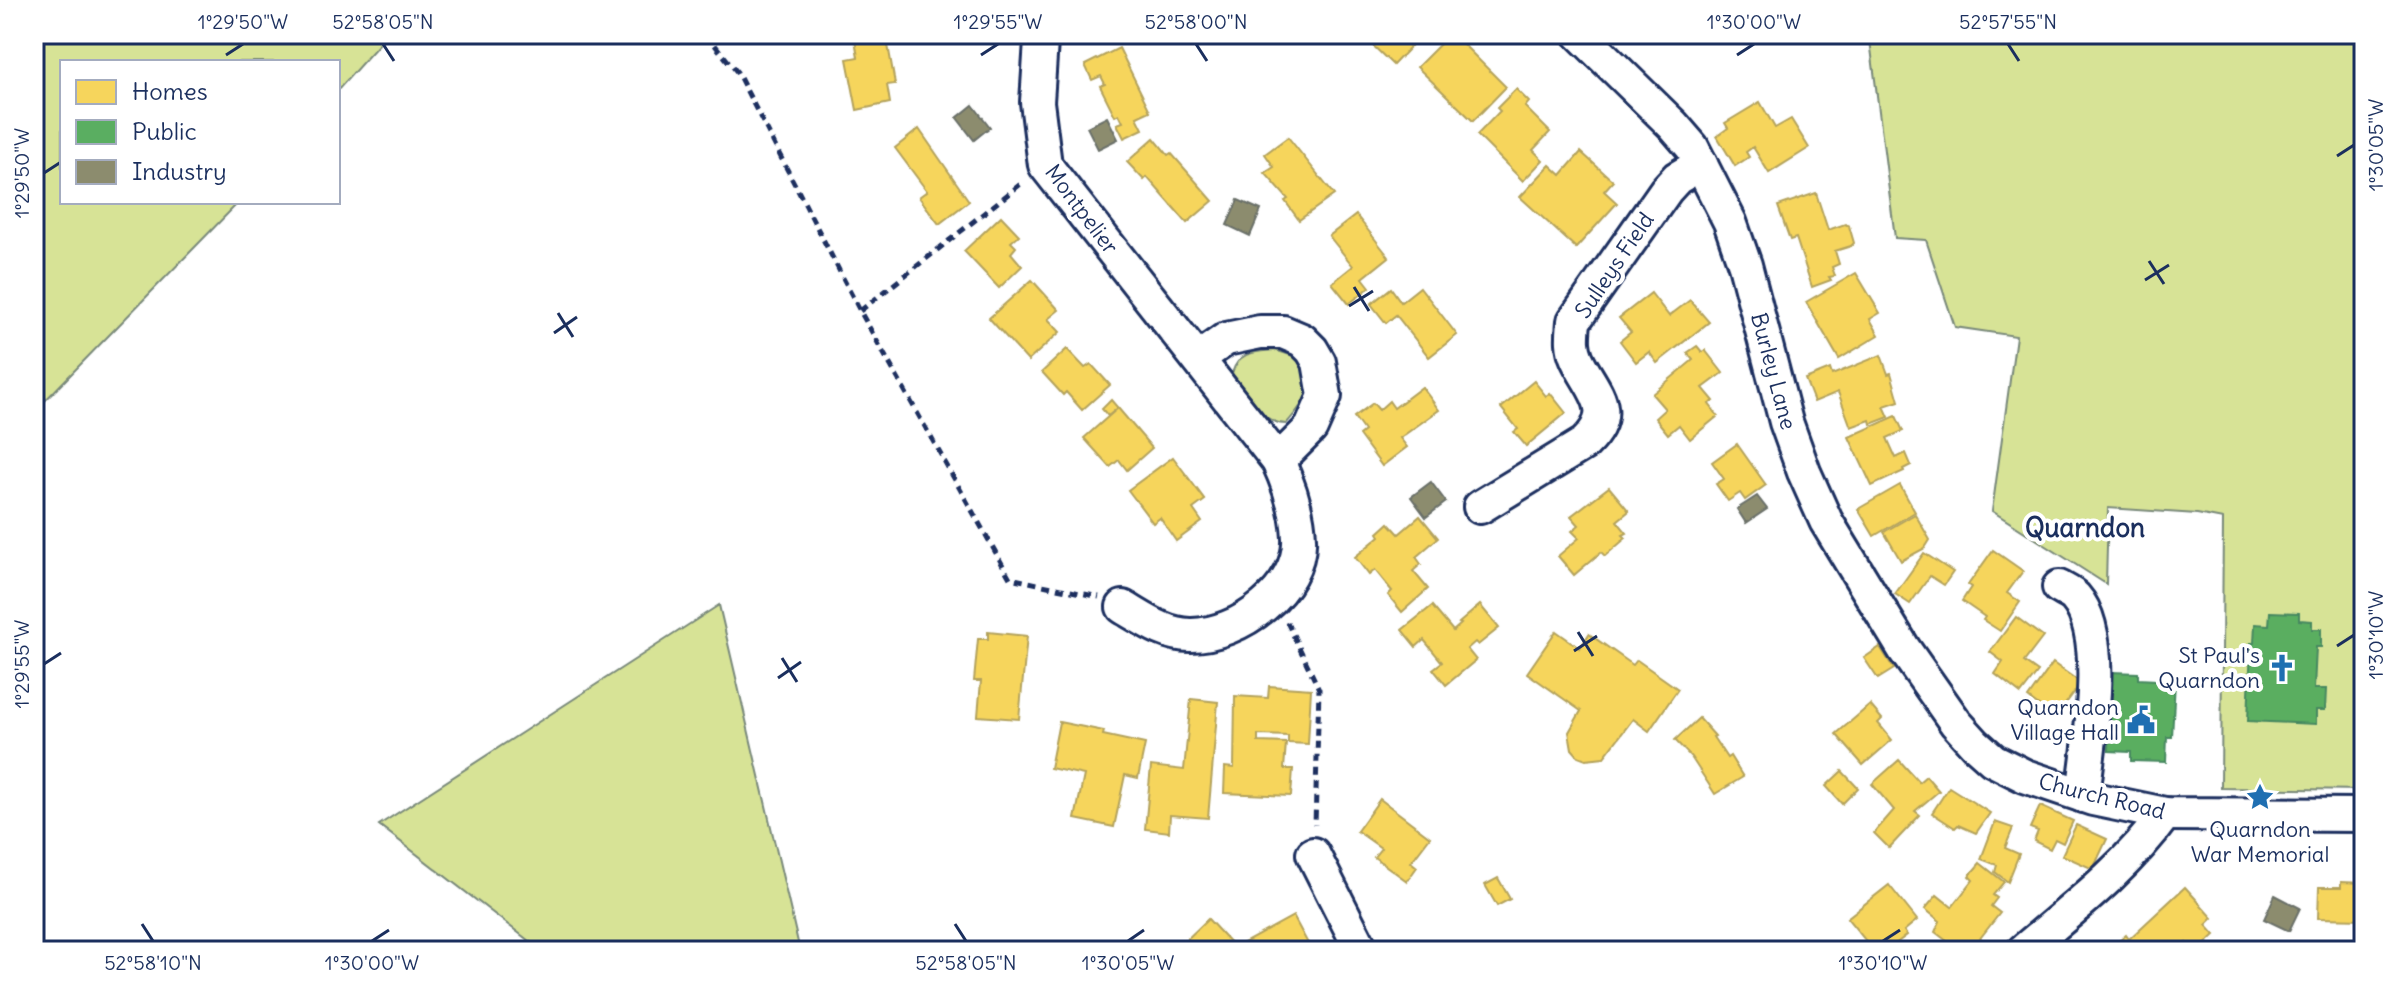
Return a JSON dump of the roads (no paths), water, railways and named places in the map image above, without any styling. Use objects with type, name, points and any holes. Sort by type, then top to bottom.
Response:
[{"type":"street","name":"Montpelier","points":[[1045,34],[1041,41],[1037,102],[1045,165],[1278,461],[1291,489],[1300,540],[1293,566],[1275,598],[1225,630],[1191,635],[1168,632],[1115,603]]},
{"type":"street","name":"Burley Lane","points":[[1580,34],[1692,147],[1730,222],[1745,265],[1786,422],[1826,521],[1904,649],[1956,723]]},
{"type":"street","name":"Sulleys Field","points":[[1480,507],[1585,443],[1597,431],[1602,416],[1600,403],[1594,385],[1576,358],[1572,344],[1574,321],[1666,190],[1677,178],[1701,164]]},
{"type":"street","points":[[1199,358],[1226,339],[1260,332],[1283,332],[1302,340],[1312,350],[1319,362],[1325,396],[1311,428],[1278,461]]},
{"type":"street","points":[[2059,587],[2075,597],[2083,612],[2096,660],[2083,796]]},
{"type":"street","name":"Church Road","points":[[1956,723],[1993,760],[2025,776],[2083,796],[2165,814],[2364,815]]},
{"type":"street","points":[[2023,951],[2118,870],[2145,842],[2165,814]]},
{"type":"street","points":[[1313,854],[1362,951]]},
{"type":"place","name":"St Paul's Quarndon","points":[[2282,668]]},
{"type":"place","name":"Quarndon Village Hall","points":[[2141,720]]},
{"type":"place","name":"Quarndon War Memorial","points":[[2260,797]]},
{"type":"district","name":"Quarndon","points":[[2085,527]]}]
